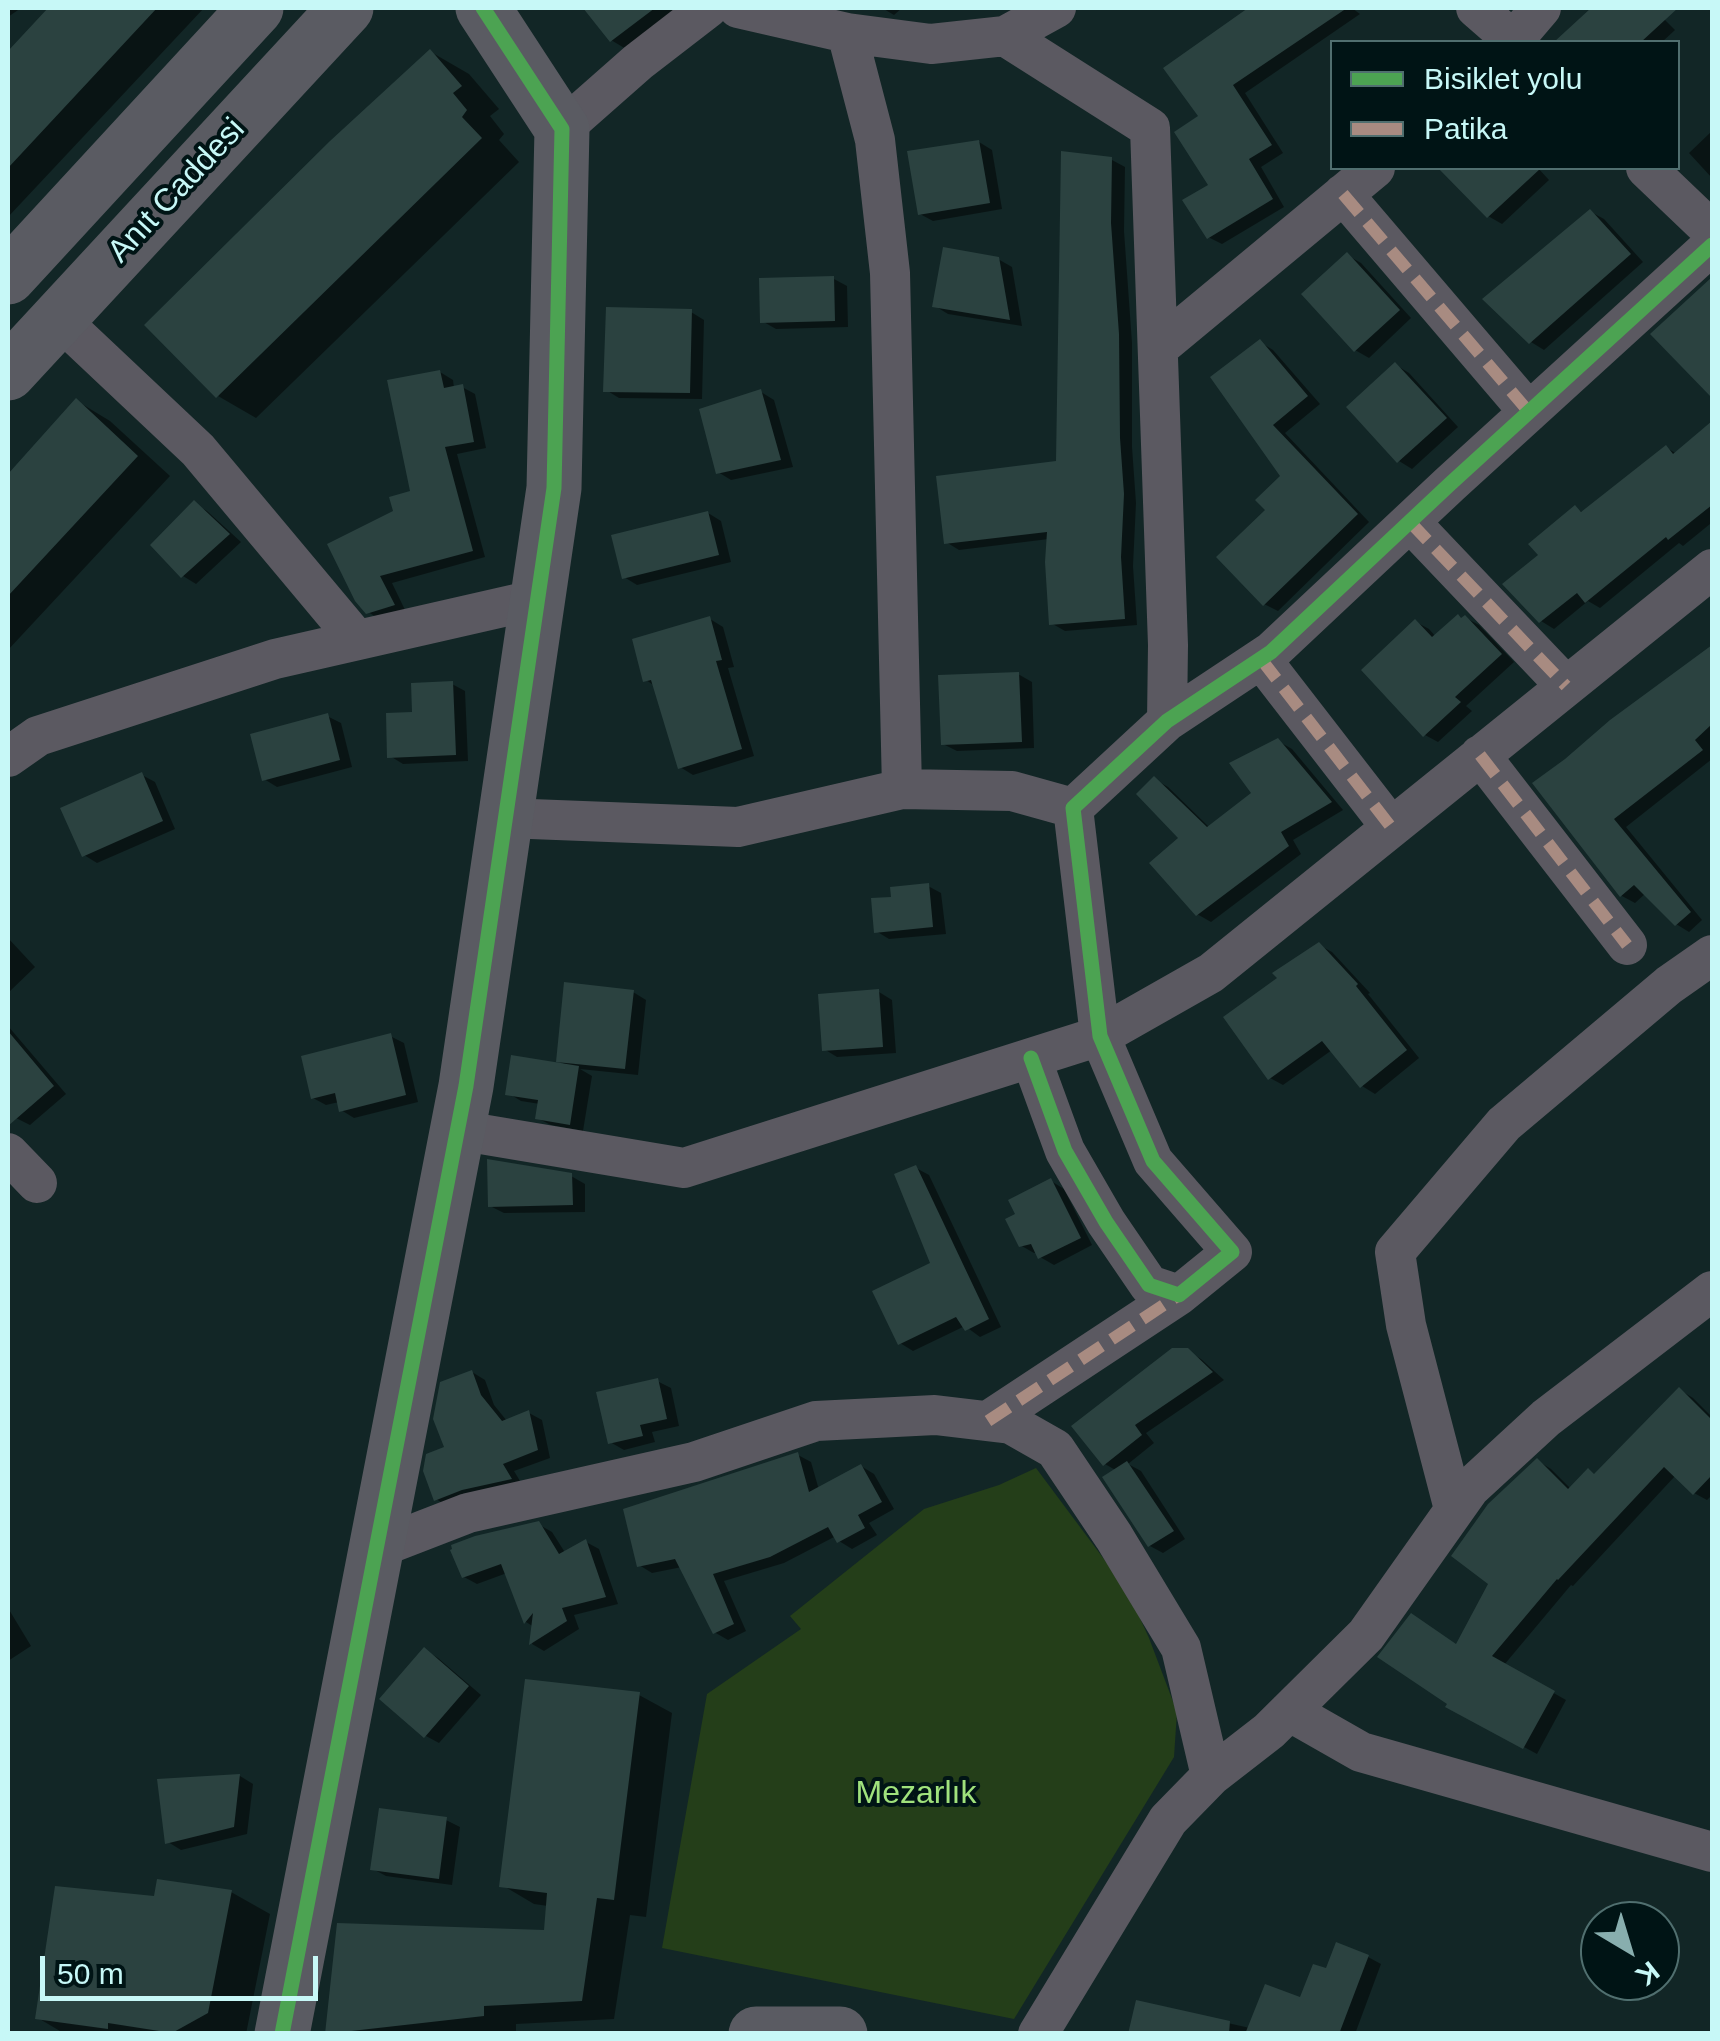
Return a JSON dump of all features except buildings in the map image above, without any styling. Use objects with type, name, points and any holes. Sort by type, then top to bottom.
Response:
[{"type":"street","points":[[8,277],[256,8]]},
{"type":"street","name":"Anıt Caddesi","points":[[8,374],[346,8]]},
{"type":"street","points":[[282,2034],[466,1086],[554,488],[562,130],[483,8]]},
{"type":"street","points":[[562,130],[638,62],[708,8]]},
{"type":"street","points":[[738,8],[847,33],[931,44],[1005,36],[1056,8]]},
{"type":"street","points":[[1476,8],[1511,40]]},
{"type":"street","points":[[1515,40],[1541,8]]},
{"type":"street","points":[[847,33],[874,140],[890,274],[902,789]]},
{"type":"street","points":[[1005,36],[1150,128],[1168,645],[1167,721]]},
{"type":"street","points":[[1158,348],[1373,170]]},
{"type":"street","points":[[1648,170],[1712,231]]},
{"type":"street","points":[[1344,194],[1529,412]]},
{"type":"street","points":[[1073,808],[1167,721],[1270,652],[1712,245]]},
{"type":"street","points":[[58,318],[198,450],[357,640]]},
{"type":"street","points":[[1410,522],[1566,686]]},
{"type":"street","points":[[457,1130],[684,1168],[1100,1036],[1211,973],[1712,569]]},
{"type":"street","points":[[8,757],[38,736],[275,658],[538,599]]},
{"type":"street","points":[[1260,658],[1392,827]]},
{"type":"street","points":[[1480,755],[1627,945]]},
{"type":"street","points":[[506,818],[738,827],[902,789],[1012,791],[1073,808]]},
{"type":"street","points":[[988,1421],[1179,1295],[1232,1252],[1153,1161],[1100,1036],[1073,808]]},
{"type":"street","points":[[1454,1510],[1406,1325],[1395,1252],[1504,1124],[1670,985],[1712,955]]},
{"type":"street","points":[[1031,1058],[1064,1150],[1106,1222],[1149,1286],[1179,1295]]},
{"type":"street","points":[[8,1153],[36,1183]]},
{"type":"street","points":[[1038,2034],[1168,1820],[1211,1776],[1268,1731],[1366,1635],[1470,1488],[1546,1418],[1712,1291]]},
{"type":"street","points":[[376,1549],[468,1513],[694,1462],[816,1421],[935,1414],[1011,1424],[1055,1449],[1114,1536],[1181,1648],[1211,1776]]},
{"type":"street","points":[[1289,1711],[1361,1752],[1712,1852]]},
{"type":"street","points":[[756,2034],[840,2034]]},
{"type":"green space","name":"Mezarlık","points":[[1036,1468],[1127,1590],[1177,1712],[1174,1757],[1014,2019],[662,1948],[707,1694],[801,1629],[790,1616],[924,1509],[999,1485]]},
{"type":"marked path","points":[[1343,194],[1529,412]]},
{"type":"marked path","points":[[1410,522],[1566,686]]},
{"type":"marked path","points":[[1261,659],[1391,827]]},
{"type":"marked path","points":[[1480,755],[1627,945]]},
{"type":"marked path","points":[[988,1421],[1179,1295]]},
{"type":"cycle path","points":[[282,2034],[466,1086],[554,488],[562,129],[483,8]]},
{"type":"cycle path","points":[[1031,1058],[1065,1151],[1106,1222],[1149,1285],[1179,1295],[1232,1252],[1153,1161],[1100,1036],[1073,808],[1167,721],[1271,652],[1712,245]]}]
